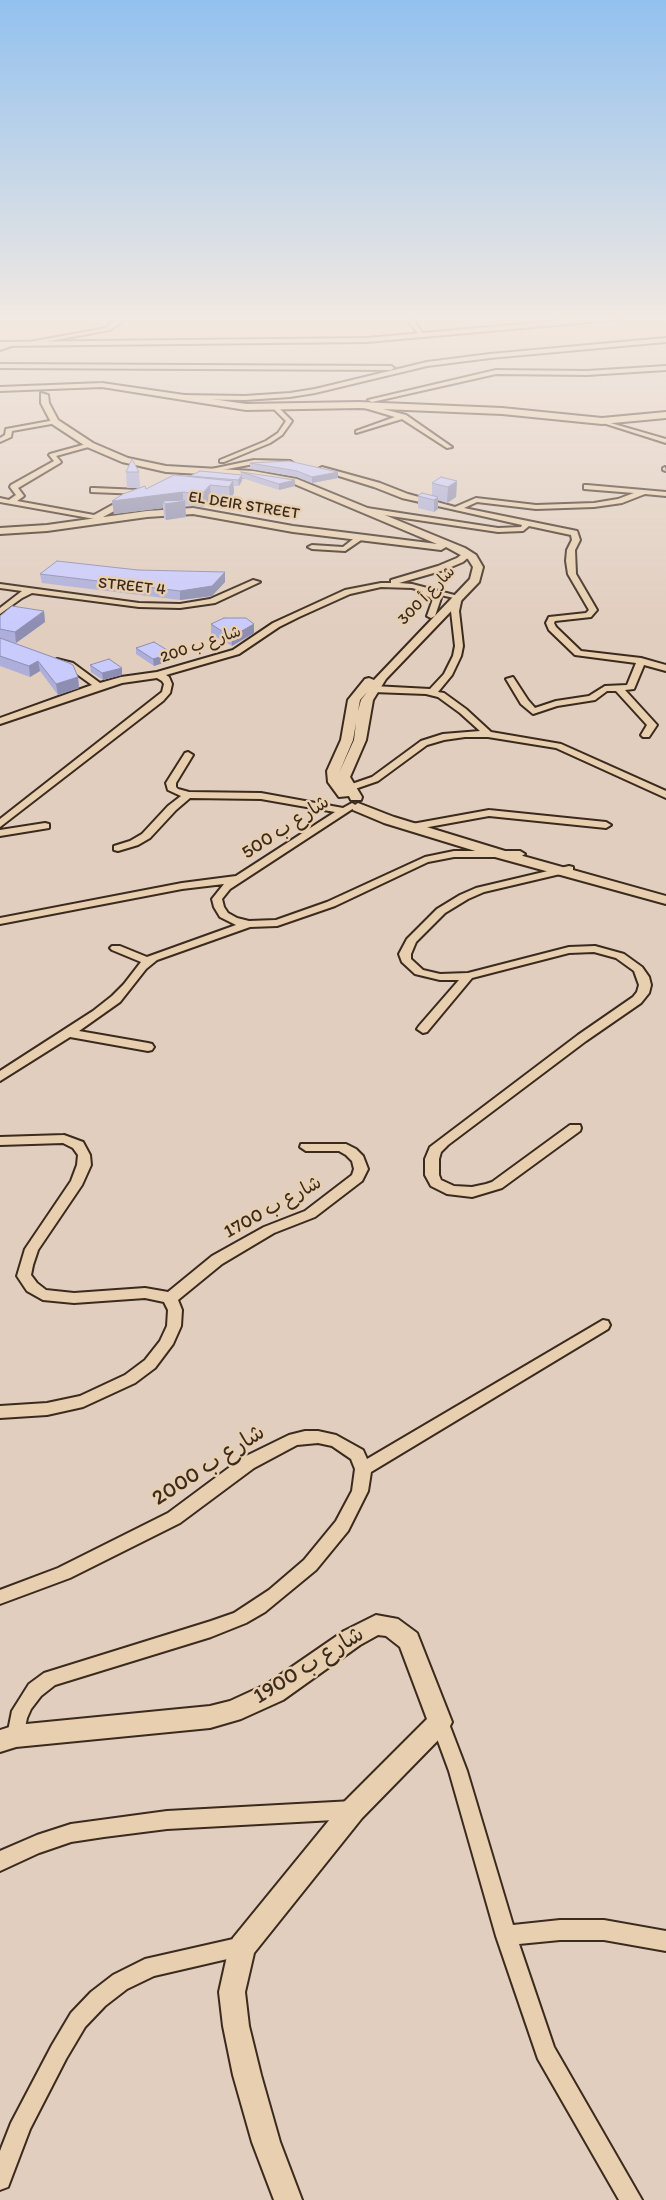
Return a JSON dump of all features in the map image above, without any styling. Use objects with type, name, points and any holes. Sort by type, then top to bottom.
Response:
[{"type":"street","points":[[183,480],[275,438],[289,424],[288,420]]},
{"type":"street","points":[[358,432],[393,420]]},
{"type":"street","points":[[409,420],[449,447]]},
{"type":"street","points":[[587,420],[616,420]]},
{"type":"street","points":[[602,421],[650,438],[666,441]]},
{"type":"street","points":[[0,440],[9,436],[8,430],[56,422],[90,445],[136,464],[166,469],[253,474],[282,478],[367,510],[468,554],[460,560],[441,568],[386,584]]},
{"type":"street","points":[[11,502],[20,496],[13,489],[16,485],[58,462],[52,456],[54,454],[90,445]]},
{"type":"street","points":[[202,471],[254,462],[296,464]]},
{"type":"street","points":[[317,468],[352,477],[405,496],[456,509],[574,533],[576,540],[571,555],[572,574],[594,608],[593,612],[588,615],[552,619],[550,623],[552,628],[578,653],[641,661],[666,668]]},
{"type":"street","points":[[587,487],[666,494]]},
{"type":"street","points":[[94,490],[150,492],[120,503],[95,518]]},
{"type":"street","points":[[456,509],[472,500],[536,507],[594,505],[618,501],[644,492]]},
{"type":"street","points":[[0,500],[109,520]]},
{"type":"street","points":[[367,510],[498,530],[523,529],[527,524]]},
{"type":"street","name":"EL DEIR STREET","points":[[0,531],[47,528],[156,513],[193,511],[273,526],[360,538],[453,547]]},
{"type":"street","points":[[312,548],[347,549],[360,538]]},
{"type":"street","name":"شارع أ 300","points":[[342,764],[360,740],[368,689],[431,616],[475,580],[477,564],[468,554]]},
{"type":"street","name":"STREET 4","points":[[0,586],[18,592],[32,590],[140,605],[180,606],[212,601],[256,582]]},
{"type":"street","name":"شارع ب 200","points":[[404,585],[436,597],[431,616]]},
{"type":"street","name":"شارع ب 200","points":[[0,721],[99,686],[121,680],[158,675],[236,652],[249,645],[276,624],[348,592],[368,586],[404,585],[454,596]]},
{"type":"street","points":[[0,612],[18,592]]},
{"type":"street","points":[[433,692],[448,675],[457,656],[459,646],[454,596]]},
{"type":"street","name":"شارع أ 300","points":[[342,764],[354,700],[368,689],[454,596]]},
{"type":"street","points":[[53,658],[70,665],[99,686]]},
{"type":"street","points":[[510,679],[532,711],[556,704],[592,698],[601,690],[632,686],[641,661]]},
{"type":"street","points":[[0,824],[160,699],[166,693],[168,684],[166,679],[158,675]]},
{"type":"street","points":[[618,688],[652,725],[646,734]]},
{"type":"street","points":[[368,689],[433,692],[453,703],[488,734]]},
{"type":"street","points":[[350,724],[362,724]]},
{"type":"street","points":[[188,755],[171,786],[175,791],[188,795],[261,796],[354,801],[375,780],[424,744],[443,737],[465,734],[488,734],[558,746],[666,796]]},
{"type":"street","points":[[342,764],[333,770],[334,782],[341,792],[354,801],[418,826],[500,854],[666,893]]},
{"type":"street","points":[[118,848],[134,843],[146,836],[172,808],[188,795]]},
{"type":"street","name":"شارع ب 500","points":[[248,924],[234,921],[224,915],[219,907],[218,899],[221,893],[240,878],[354,801]]},
{"type":"street","points":[[418,826],[489,813],[606,824]]},
{"type":"street","points":[[0,833],[45,826]]},
{"type":"street","points":[[418,826],[520,854],[564,870],[666,900]]},
{"type":"street","points":[[0,1076],[116,999],[147,962],[153,958],[248,924],[278,923],[331,904],[434,858],[454,854],[520,854]]},
{"type":"street","points":[[564,870],[480,890],[464,897],[441,911],[406,947],[405,954],[406,960],[419,972],[440,977],[468,976],[569,950],[595,949],[620,956],[630,962],[643,977],[645,985],[643,993],[637,1000],[582,1038],[439,1146],[435,1150],[431,1168],[436,1183],[452,1191],[464,1192],[497,1185],[575,1128]]},
{"type":"street","points":[[0,922],[182,886],[240,878]]},
{"type":"street","points":[[116,948],[147,962]]},
{"type":"street","points":[[423,1029],[468,976]]},
{"type":"street","points":[[68,1032],[148,1047]]},
{"type":"street","points":[[0,1065],[26,1058]]},
{"type":"street","points":[[0,1140],[64,1139],[78,1144],[84,1155],[84,1164],[77,1182],[32,1249],[24,1276],[32,1287],[43,1295],[74,1298],[145,1293],[170,1298],[174,1310],[174,1326],[166,1344],[150,1364],[130,1379],[83,1401],[47,1409],[0,1412]]},
{"type":"street","name":"شارع ب 1700","points":[[170,1298],[217,1260],[269,1230],[310,1214],[358,1178],[361,1169],[358,1159],[351,1152],[341,1147],[306,1147]]},
{"type":"street","points":[[8,1738],[25,1703],[35,1690],[50,1679],[211,1629],[240,1618],[275,1595],[310,1565],[342,1526],[360,1491],[363,1469],[603,1325]]},
{"type":"street","name":"شارع ب 2000","points":[[0,1597],[64,1574],[174,1518],[248,1463],[294,1439],[305,1436],[336,1441],[357,1455],[363,1469]]},
{"type":"street","name":"شارع ب 1900","points":[[8,1738],[195,1720],[233,1711],[275,1692],[364,1631],[382,1624],[397,1630],[409,1640],[440,1722]]},
{"type":"street","points":[[288,2200],[266,2142],[247,2075],[236,2026],[232,1992],[242,1948],[353,1810],[440,1722],[458,1771],[506,1936],[545,2052],[631,2200]]},
{"type":"street","points":[[0,1861],[37,1844],[71,1833],[104,1828],[167,1820],[353,1810]]},
{"type":"street","points":[[506,1936],[560,1930],[604,1930],[666,1941]]},
{"type":"street","points":[[0,2179],[22,2123],[59,2052],[78,2020],[98,1999],[120,1982],[152,1966],[242,1948]]},
{"type":"building","points":[[132,459],[139,472],[126,472]]},
{"type":"building","points":[[289,461],[338,472],[312,477],[297,471],[250,463]]},
{"type":"building","points":[[200,471],[242,475],[238,480],[190,476]]},
{"type":"building","points":[[241,472],[295,480],[279,484]]},
{"type":"building","points":[[174,475],[233,481],[229,487],[210,485],[202,494],[183,492],[112,501],[123,494],[145,486],[146,489]]},
{"type":"building","points":[[441,477],[457,481],[448,487],[432,483]]},
{"type":"building","points":[[422,493],[438,497],[434,500],[418,496]]},
{"type":"building","points":[[184,500],[165,504],[163,501]]},
{"type":"building","points":[[57,561],[138,570],[225,572],[212,586],[180,591],[40,574]]},
{"type":"building","points":[[12,606],[44,611],[15,632],[0,629],[0,616]]},
{"type":"building","points":[[224,618],[246,618],[254,624],[231,637],[211,624]]},
{"type":"building","points":[[0,638],[73,665],[78,677],[56,684],[38,661],[29,666],[0,656]]},
{"type":"building","points":[[154,642],[172,653],[153,659],[136,648]]},
{"type":"building","points":[[109,659],[122,668],[102,673],[90,665]]}]
